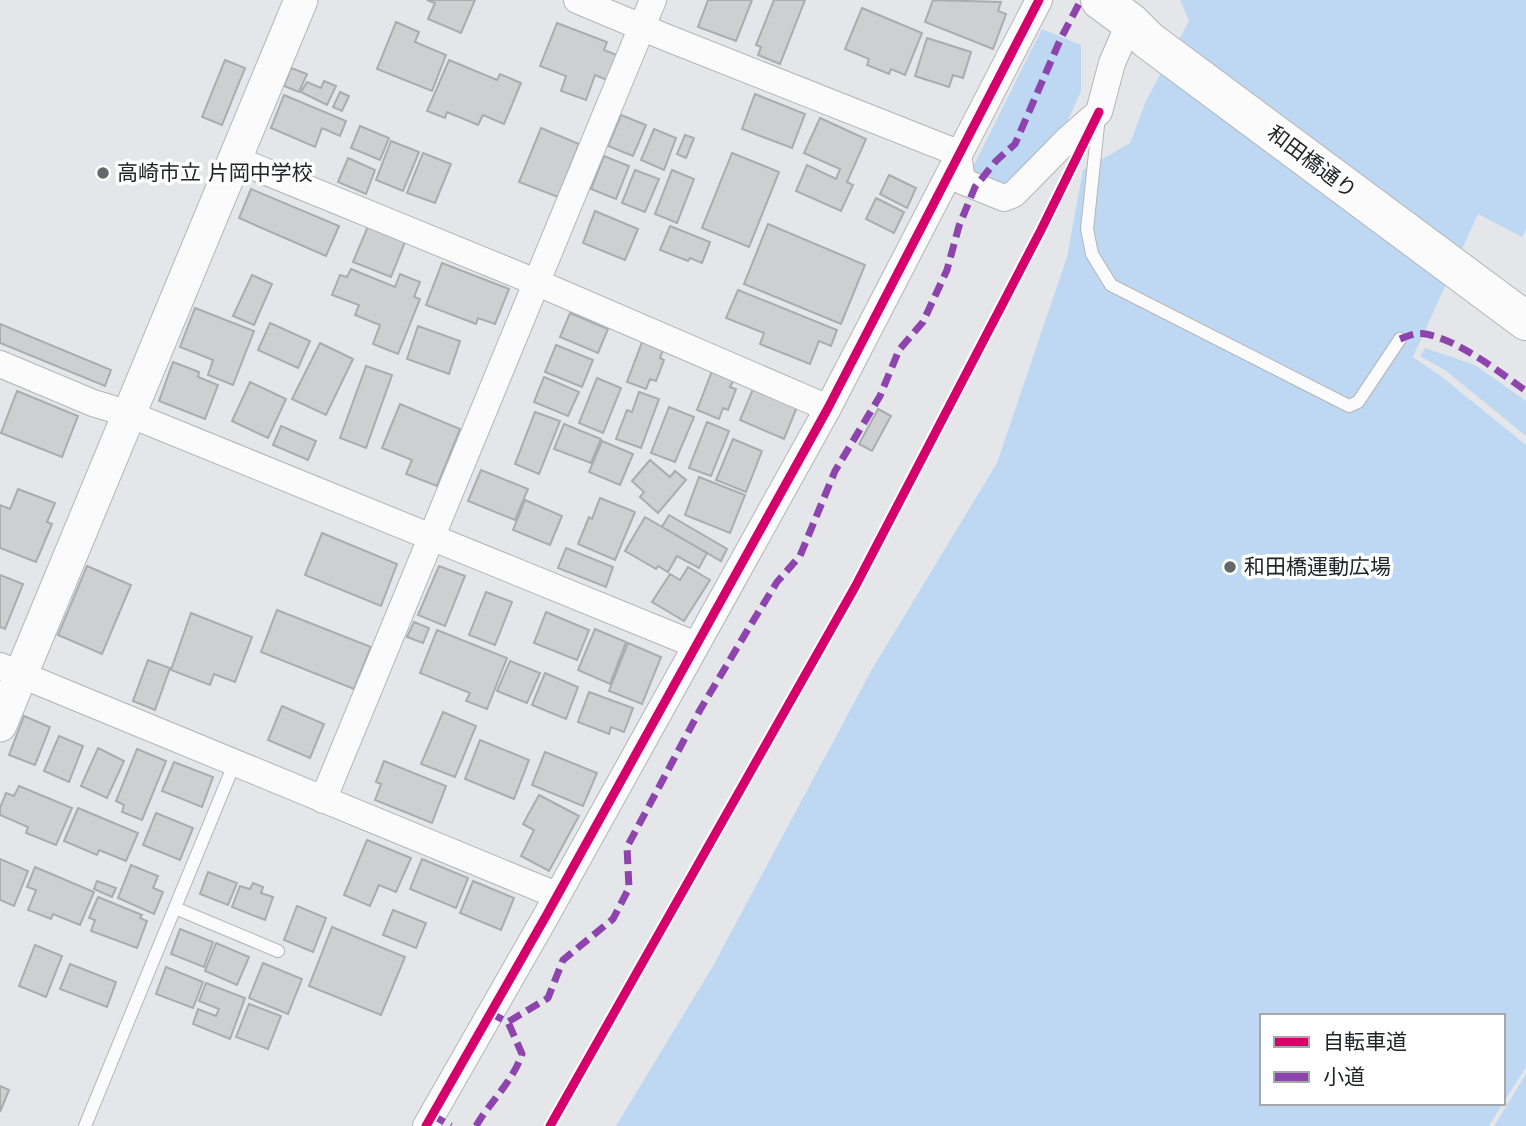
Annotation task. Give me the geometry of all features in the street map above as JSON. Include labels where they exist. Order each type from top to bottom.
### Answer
[{"type":"main road","name":"和田橋通り","points":[[1100,0],[1526,321]]},
{"type":"street","points":[[0,725],[11,670],[129,414],[301,0]]},
{"type":"street","points":[[577,0],[958,153]]},
{"type":"street","points":[[323,800],[653,0]]},
{"type":"street","points":[[426,1126],[828,408],[1039,0]]},
{"type":"street","points":[[958,153],[962,181],[1004,198],[1014,194],[1099,113],[1112,63],[1139,31]]},
{"type":"street","points":[[234,159],[538,283],[828,408]]},
{"type":"street","points":[[0,364],[696,645]]},
{"type":"street","points":[[11,670],[556,895]]},
{"type":"lane","points":[[1099,113],[1087,229],[1092,254],[1111,285],[1349,406],[1358,402],[1400,339]]},
{"type":"lane","points":[[85,1126],[235,762]]},
{"type":"lane","points":[[176,908],[278,951]]},
{"type":"shaded area","name":"和田橋運動広場","points":[[1180,0],[1526,0],[1526,229],[1522,237],[1478,214],[1413,357],[1526,445],[1526,1067],[1505,1100],[1505,1014],[1260,1014],[1260,1105],[1502,1105],[1489,1126],[616,1126],[713,966],[871,671],[997,463],[1067,257],[1083,170],[1130,143],[1146,101],[1189,21]]},
{"type":"shaded area","points":[[1042,29],[1081,45],[1081,91],[1063,131],[1008,193],[969,175]]},
{"type":"shaded area","points":[[1425,348],[1475,365],[1526,401],[1526,436],[1445,370],[1420,356]]},
{"type":"shaded area","points":[[1526,1074],[1526,1126],[1494,1126]]},
{"type":"building","points":[[427,0],[475,0],[461,33],[428,19],[435,3]]},
{"type":"building","points":[[708,0],[752,0],[736,41],[698,27]]},
{"type":"building","points":[[774,0],[805,0],[780,64],[758,55],[761,47],[756,45]]},
{"type":"building","points":[[933,0],[1001,2],[998,11],[1006,14],[993,49],[925,22]]},
{"type":"building","points":[[862,8],[922,33],[905,75],[891,69],[889,74],[867,65],[869,59],[845,49]]},
{"type":"building","points":[[396,22],[419,32],[415,42],[446,55],[432,91],[377,69]]},
{"type":"building","points":[[557,23],[607,42],[604,50],[617,55],[607,80],[595,75],[586,100],[561,91],[566,76],[540,66]]},
{"type":"building","points":[[927,38],[971,52],[963,78],[953,75],[949,87],[915,76]]},
{"type":"building","points":[[225,60],[245,68],[222,125],[202,117]]},
{"type":"building","points":[[449,60],[497,80],[500,74],[521,83],[504,124],[483,115],[478,125],[447,112],[445,118],[427,111]]},
{"type":"building","points":[[291,68],[307,74],[299,92],[284,86]]},
{"type":"building","points":[[324,81],[336,86],[327,105],[301,92],[307,82],[321,88]]},
{"type":"building","points":[[340,92],[349,96],[342,111],[333,107]]},
{"type":"building","points":[[755,94],[805,114],[792,148],[742,129]]},
{"type":"building","points":[[284,95],[346,121],[340,136],[322,128],[315,147],[271,128]]},
{"type":"building","points":[[621,115],[646,125],[633,156],[608,146]]},
{"type":"building","points":[[820,118],[866,139],[847,182],[853,185],[841,211],[796,191],[807,165],[836,179],[840,169],[804,153]]},
{"type":"building","points":[[360,126],[389,138],[380,160],[351,148]]},
{"type":"building","points":[[541,128],[579,144],[558,197],[519,182]]},
{"type":"building","points":[[654,129],[676,138],[664,170],[641,160]]},
{"type":"building","points":[[685,135],[694,138],[686,158],[677,154]]},
{"type":"building","points":[[391,141],[419,152],[403,191],[376,180]]},
{"type":"building","points":[[423,153],[451,164],[435,203],[407,193]]},
{"type":"building","points":[[732,153],[779,172],[749,247],[702,228]]},
{"type":"building","points":[[604,156],[629,166],[616,199],[591,189]]},
{"type":"building","points":[[348,158],[375,170],[366,194],[338,182]]},
{"type":"building","points":[[635,170],[659,179],[645,212],[622,203]]},
{"type":"building","points":[[672,170],[694,179],[677,223],[655,214]]},
{"type":"building","points":[[889,175],[916,188],[907,208],[880,194]]},
{"type":"building","points":[[251,189],[339,226],[326,256],[239,218]]},
{"type":"building","points":[[876,198],[904,212],[894,233],[866,219]]},
{"type":"building","points":[[595,211],[638,229],[625,260],[583,243]]},
{"type":"building","points":[[768,224],[865,265],[841,324],[744,284]]},
{"type":"building","points":[[368,226],[405,242],[391,277],[353,262]]},
{"type":"building","points":[[670,226],[710,242],[702,263],[690,258],[688,261],[660,250]]},
{"type":"building","points":[[442,263],[509,289],[495,324],[478,318],[476,324],[426,305]]},
{"type":"building","points":[[351,269],[395,287],[400,274],[420,282],[414,297],[420,299],[398,354],[373,344],[380,325],[355,315],[359,305],[332,295],[340,275],[347,277]]},
{"type":"building","points":[[252,275],[272,284],[254,325],[233,316]]},
{"type":"building","points":[[738,290],[837,330],[831,346],[819,341],[810,364],[760,344],[764,333],[726,318]]},
{"type":"building","points":[[195,308],[254,331],[233,385],[208,375],[213,360],[180,347]]},
{"type":"building","points":[[570,313],[608,329],[598,353],[560,337]]},
{"type":"building","points":[[270,323],[310,341],[298,368],[258,350]]},
{"type":"building","points":[[0,324],[111,370],[105,386],[0,343]]},
{"type":"building","points":[[418,326],[460,341],[449,374],[407,359]]},
{"type":"building","points":[[642,342],[663,350],[660,358],[664,360],[656,381],[650,379],[646,389],[627,382]]},
{"type":"building","points":[[320,343],[353,359],[326,415],[292,399]]},
{"type":"building","points":[[556,345],[593,360],[582,387],[545,372]]},
{"type":"building","points":[[173,362],[199,372],[198,377],[218,385],[205,419],[159,401]]},
{"type":"building","points":[[366,366],[392,375],[366,448],[340,438]]},
{"type":"building","points":[[712,371],[734,379],[730,387],[736,389],[728,410],[723,408],[719,419],[697,410]]},
{"type":"building","points":[[544,377],[579,392],[568,416],[534,402]]},
{"type":"building","points":[[597,378],[621,388],[603,433],[579,423]]},
{"type":"building","points":[[250,382],[286,399],[268,438],[232,421]]},
{"type":"building","points":[[753,389],[797,407],[784,439],[740,420]]},
{"type":"building","points":[[17,391],[78,416],[62,457],[1,433]]},
{"type":"building","points":[[639,392],[659,399],[641,448],[616,439],[627,410],[632,412]]},
{"type":"building","points":[[400,404],[460,429],[437,486],[406,474],[412,460],[382,448]]},
{"type":"building","points":[[669,407],[694,417],[675,462],[651,453]]},
{"type":"building","points":[[878,409],[891,416],[872,451],[859,444]]},
{"type":"building","points":[[535,412],[560,421],[539,474],[515,464]]},
{"type":"building","points":[[707,422],[729,431],[711,476],[689,468]]},
{"type":"building","points":[[564,424],[601,439],[591,463],[554,449]]},
{"type":"building","points":[[281,426],[316,441],[308,460],[273,445]]},
{"type":"building","points":[[733,439],[762,451],[746,492],[716,480]]},
{"type":"building","points":[[602,441],[633,454],[620,485],[589,472]]},
{"type":"building","points":[[650,460],[670,477],[675,471],[686,480],[658,513],[640,497],[644,492],[632,481]]},
{"type":"building","points":[[481,470],[528,489],[515,520],[468,501]]},
{"type":"building","points":[[699,477],[745,495],[730,533],[685,515]]},
{"type":"building","points":[[18,489],[55,503],[47,522],[52,524],[36,562],[0,548],[0,505],[10,509]]},
{"type":"building","points":[[600,498],[635,512],[615,560],[578,544]]},
{"type":"building","points":[[525,500],[562,516],[550,545],[513,530]]},
{"type":"building","points":[[669,515],[727,549],[721,561],[662,527]]},
{"type":"building","points":[[645,517],[707,553],[699,568],[677,556],[668,572],[658,566],[656,569],[625,551]]},
{"type":"building","points":[[322,533],[397,564],[381,606],[305,575]]},
{"type":"building","points":[[566,548],[613,567],[606,587],[558,568]]},
{"type":"building","points":[[87,566],[131,585],[102,654],[58,635]]},
{"type":"building","points":[[439,566],[465,576],[445,626],[418,615]]},
{"type":"building","points":[[688,567],[710,580],[684,621],[652,602],[670,574],[680,580]]},
{"type":"building","points":[[0,575],[23,584],[5,629],[0,627]]},
{"type":"building","points":[[486,592],[512,602],[495,645],[469,635]]},
{"type":"building","points":[[277,610],[371,647],[354,689],[261,652]]},
{"type":"building","points":[[546,612],[589,630],[577,660],[534,643]]},
{"type":"building","points":[[191,613],[252,637],[235,682],[214,674],[210,685],[171,670]]},
{"type":"building","points":[[414,622],[429,628],[423,643],[407,637]]},
{"type":"building","points":[[595,629],[626,642],[610,684],[578,670]]},
{"type":"building","points":[[437,630],[507,658],[487,709],[466,701],[470,693],[420,673]]},
{"type":"building","points":[[628,643],[661,657],[642,704],[609,691]]},
{"type":"building","points":[[148,660],[170,668],[155,710],[133,701]]},
{"type":"building","points":[[510,661],[540,673],[527,703],[497,691]]},
{"type":"building","points":[[545,673],[578,687],[566,719],[532,705]]},
{"type":"building","points":[[589,692],[633,708],[624,732],[611,727],[609,734],[578,722]]},
{"type":"building","points":[[282,706],[324,724],[310,758],[268,740]]},
{"type":"building","points":[[443,712],[476,726],[455,777],[421,764]]},
{"type":"building","points":[[24,716],[50,727],[35,765],[9,755]]},
{"type":"building","points":[[59,736],[83,746],[69,782],[44,771]]},
{"type":"building","points":[[480,740],[529,760],[514,799],[465,779]]},
{"type":"building","points":[[98,748],[124,761],[107,798],[81,786]]},
{"type":"building","points":[[137,749],[166,761],[142,820],[122,812],[124,805],[116,801]]},
{"type":"building","points":[[545,752],[597,773],[583,806],[532,785]]},
{"type":"building","points":[[384,761],[446,786],[432,823],[375,800],[381,784],[376,782]]},
{"type":"building","points":[[174,762],[213,777],[202,807],[162,791]]},
{"type":"building","points":[[19,786],[72,808],[56,845],[26,833],[28,827],[0,815],[6,793],[14,796]]},
{"type":"building","points":[[539,795],[579,816],[549,871],[521,856],[534,830],[523,824]]},
{"type":"building","points":[[78,808],[138,833],[126,861],[99,850],[97,855],[64,841]]},
{"type":"building","points":[[156,813],[193,828],[180,860],[143,845]]},
{"type":"building","points":[[367,840],[411,858],[396,892],[379,885],[370,906],[344,895]]},
{"type":"building","points":[[0,859],[28,871],[14,906],[0,900]]},
{"type":"building","points":[[422,859],[468,878],[456,908],[410,889]]},
{"type":"building","points":[[131,865],[158,876],[153,888],[163,892],[154,914],[118,898]]},
{"type":"building","points":[[35,867],[94,892],[80,925],[53,914],[51,919],[28,910],[36,890],[27,887]]},
{"type":"building","points":[[208,872],[237,883],[228,905],[200,894]]},
{"type":"building","points":[[97,881],[116,888],[112,897],[94,889]]},
{"type":"building","points":[[473,881],[514,898],[501,930],[460,913]]},
{"type":"building","points":[[253,883],[263,887],[261,893],[273,897],[265,920],[232,907],[240,886],[250,889]]},
{"type":"building","points":[[98,897],[142,915],[140,918],[147,921],[137,948],[91,931],[95,920],[89,918]]},
{"type":"building","points":[[297,906],[326,918],[313,952],[284,940]]},
{"type":"building","points":[[393,910],[426,923],[416,948],[383,935]]},
{"type":"building","points":[[332,927],[405,957],[381,1015],[309,986]]},
{"type":"building","points":[[180,929],[213,942],[204,967],[171,954]]},
{"type":"building","points":[[216,943],[249,957],[237,985],[205,971]]},
{"type":"building","points":[[35,945],[62,956],[46,997],[19,986]]},
{"type":"building","points":[[263,963],[302,979],[288,1014],[249,998]]},
{"type":"building","points":[[70,964],[116,982],[107,1007],[60,989]]},
{"type":"building","points":[[166,967],[203,982],[193,1008],[156,994]]},
{"type":"building","points":[[206,983],[245,998],[230,1039],[193,1024],[198,1009],[216,1016],[219,1009],[199,1001]]},
{"type":"building","points":[[249,1004],[281,1016],[268,1049],[236,1037]]},
{"type":"building","points":[[0,1086],[9,1090],[0,1112]]},
{"type":"marked path","points":[[490,1013],[508,1022],[548,998],[563,960],[613,919],[629,888],[627,847],[700,710],[777,582],[800,556],[835,471],[880,396],[899,350],[923,322],[947,270],[959,226],[975,187],[996,161],[1015,144],[1061,38],[1081,0]]},
{"type":"marked path","points":[[1400,339],[1423,334],[1452,343],[1526,391]]},
{"type":"marked path","points":[[476,1126],[513,1073],[522,1054],[508,1022]]},
{"type":"marked path","points":[[432,1115],[451,1126]]},
{"type":"cycle path","points":[[426,1126],[546,916],[828,408],[1039,0]]},
{"type":"cycle path","points":[[550,1126],[855,587],[1041,230],[1099,112]]},
{"type":"place","name":"高崎市立 片岡中学校","points":[[103,173]]},
{"type":"place","name":"和田橋運動広場","points":[[1230,567]]}]
